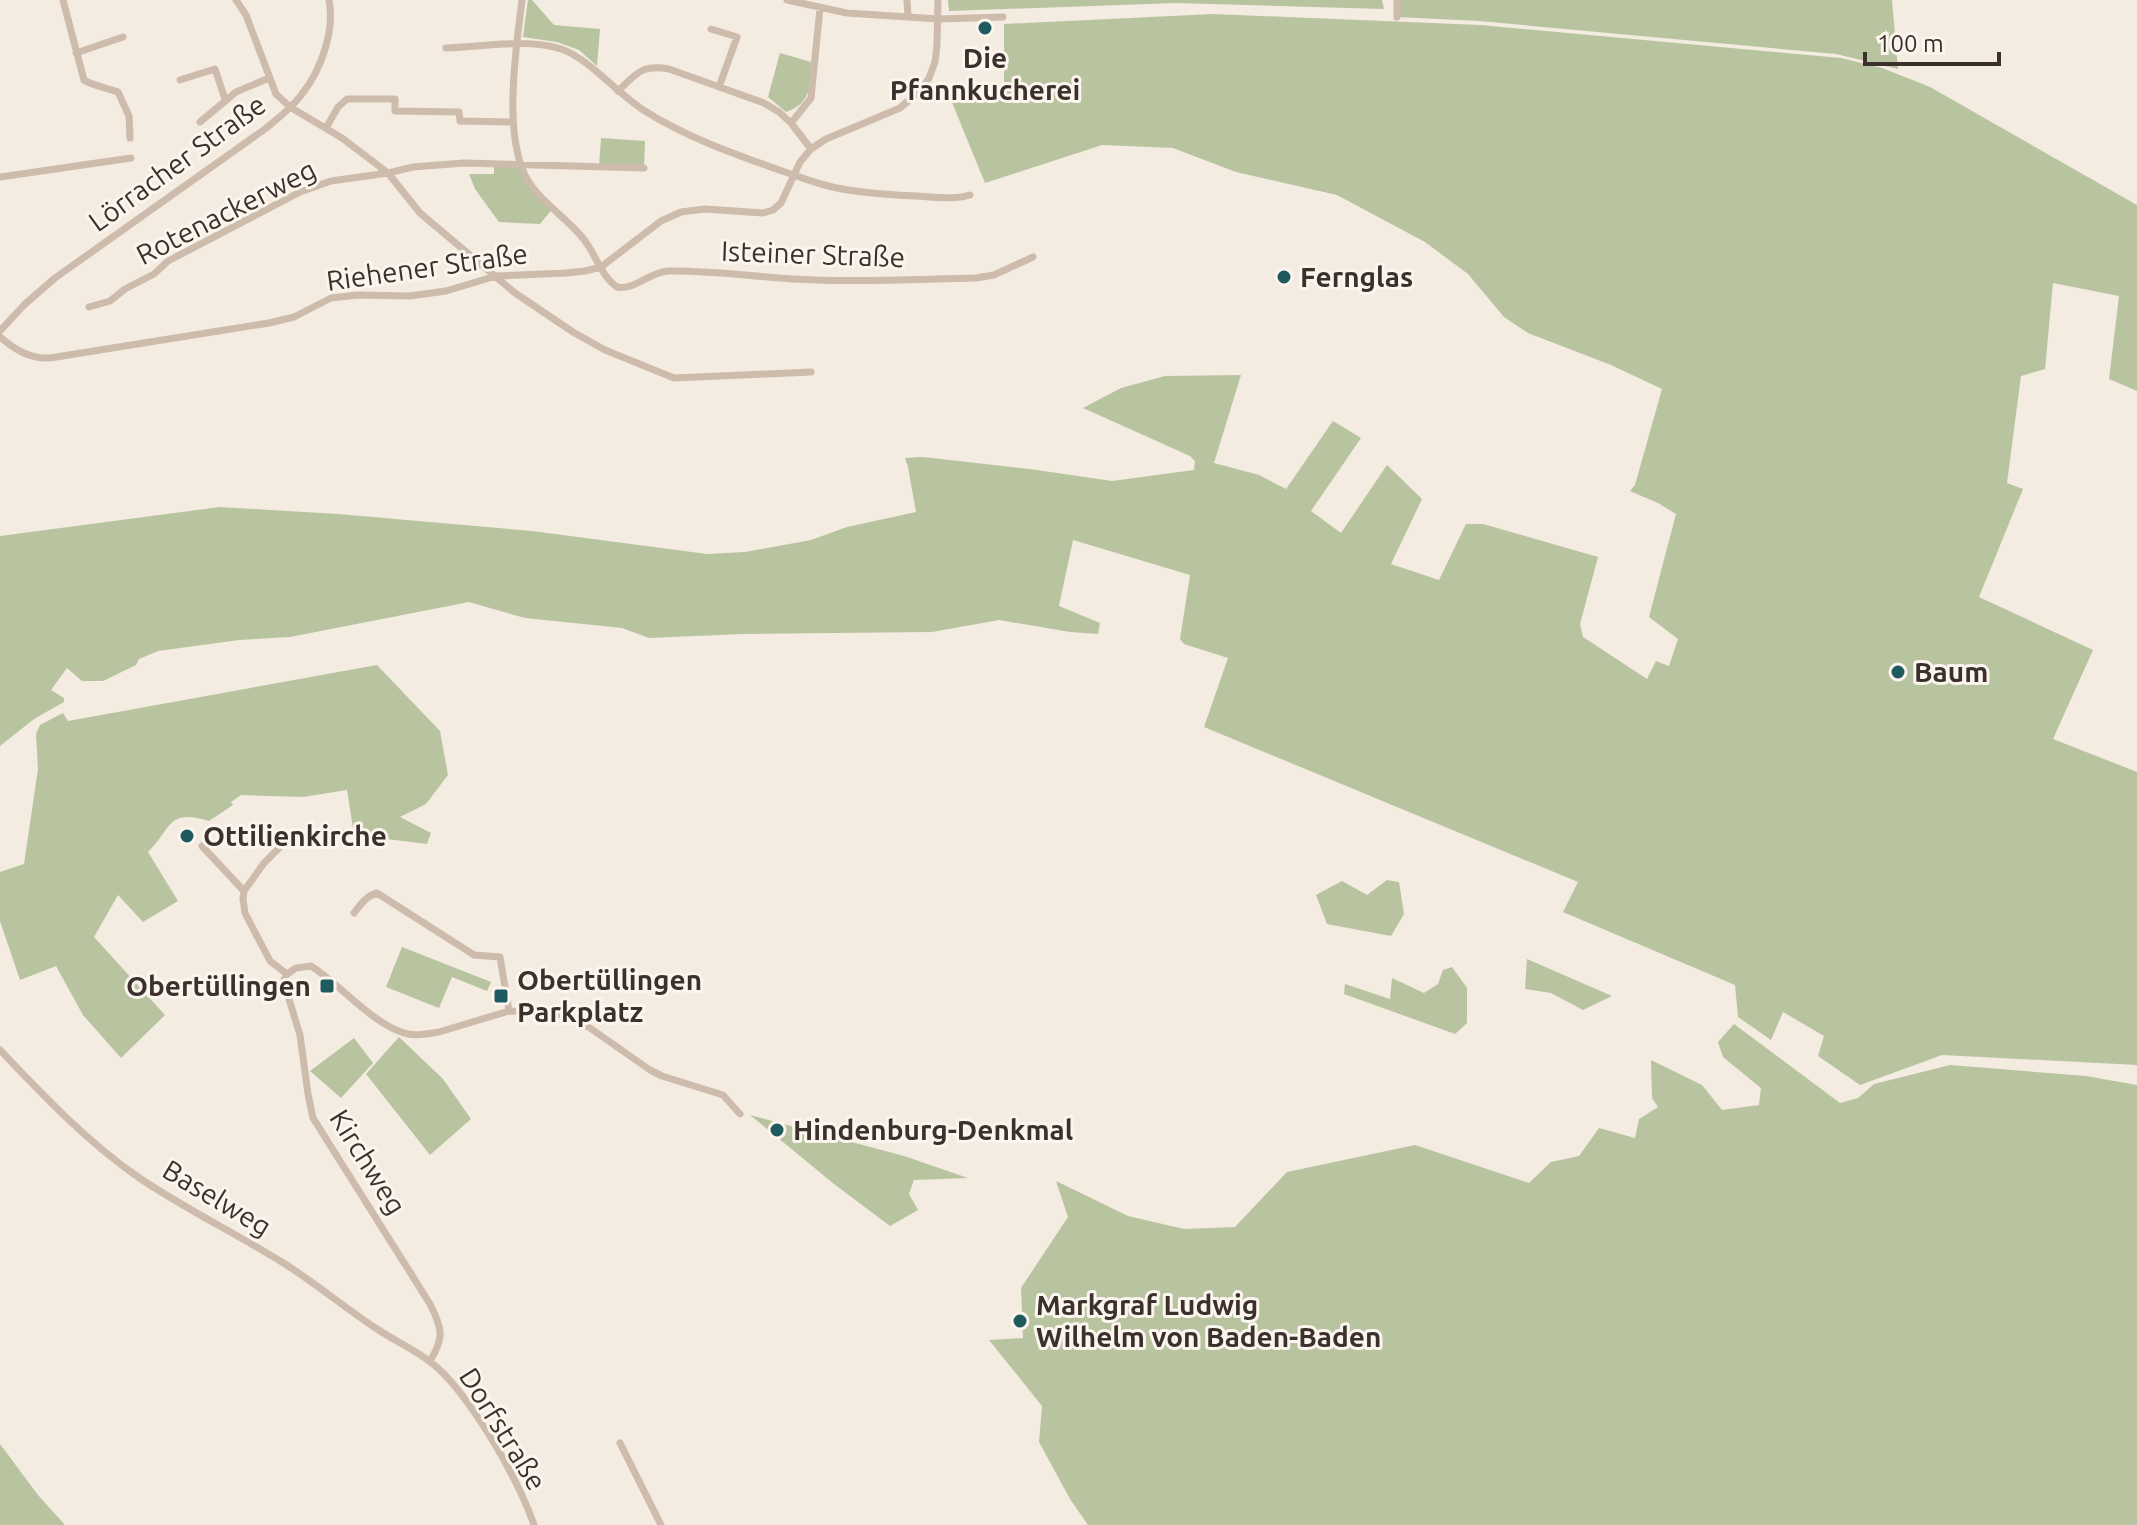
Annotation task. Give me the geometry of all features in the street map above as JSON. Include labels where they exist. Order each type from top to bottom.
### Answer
[{"type":"street","points":[[63,0],[84,80],[118,92],[129,116],[130,138]]},
{"type":"street","points":[[236,0],[250,23],[276,94],[290,107],[326,128],[388,173],[420,213],[515,293],[573,332],[605,350],[674,378],[811,372]]},
{"type":"street","name":"Lörracher Straße","points":[[0,331],[55,278],[265,129],[290,107],[304,92],[321,60],[328,38],[329,0]]},
{"type":"street","points":[[522,0],[513,122],[520,164],[532,188],[585,241],[601,267]]},
{"type":"street","points":[[787,0],[847,13],[938,19],[1003,17]]},
{"type":"street","points":[[907,0],[908,16]]},
{"type":"street","name":"Riehener Straße","points":[[0,331],[13,348],[36,359],[50,358],[269,323],[294,317],[331,298],[428,294],[496,276],[566,273],[601,267],[661,221],[681,212],[705,209],[763,213],[773,210],[781,203],[800,162],[811,149],[826,139],[894,111],[921,90],[935,62],[938,0]]},
{"type":"street","points":[[1397,0],[1397,17]]},
{"type":"street","points":[[791,123],[811,98],[820,8]]},
{"type":"street","points":[[711,29],[737,37],[719,87]]},
{"type":"street","points":[[76,53],[123,37]]},
{"type":"street","points":[[446,48],[546,45],[571,53],[646,112],[689,136],[725,151],[838,188],[960,198],[970,195]]},
{"type":"street","points":[[618,91],[637,72],[654,67],[669,69],[764,103],[791,123],[811,149]]},
{"type":"street","points":[[180,80],[215,69],[225,99]]},
{"type":"street","points":[[200,122],[225,99],[269,78]]},
{"type":"street","points":[[326,128],[342,102],[353,98],[395,99],[395,111],[459,112],[460,121],[513,122]]},
{"type":"street","points":[[0,177],[131,158]]},
{"type":"street","name":"Rotenackerweg","points":[[89,307],[110,301],[154,274],[168,261],[300,192],[331,181],[413,167],[464,163],[644,168]]},
{"type":"street","name":"Isteiner Straße","points":[[601,267],[611,283],[622,289],[652,274],[670,271],[815,280],[976,278],[994,275],[1033,257]]},
{"type":"street","points":[[360,832],[293,837],[264,863],[244,891],[245,913],[270,961],[287,974],[296,968],[311,966],[384,1024],[408,1034],[439,1032],[509,1011],[552,1012],[572,1018],[650,1070],[723,1095],[740,1114]]},
{"type":"street","points":[[202,846],[244,891]]},
{"type":"street","points":[[354,913],[370,895],[377,893],[474,955],[500,957],[509,1011]]},
{"type":"street","name":"Kirchweg","points":[[287,974],[285,986],[300,1035],[313,1118],[430,1304],[441,1341],[430,1361]]},
{"type":"street","name":"Baselweg","points":[[0,1050],[73,1125],[137,1176],[287,1265],[377,1329],[430,1361]]},
{"type":"street","name":"Dorfstraße","points":[[430,1361],[452,1384],[483,1428],[518,1486],[534,1525]]},
{"type":"street","points":[[620,1443],[661,1525]]},
{"type":"green space","points":[[528,0],[532,0],[554,25],[600,29],[597,66],[579,50],[557,42],[523,37]]},
{"type":"green space","points":[[948,0],[1382,0],[1384,9],[1175,3],[949,11]]},
{"type":"green space","points":[[1397,0],[1892,0],[1898,69],[1836,54],[1479,21],[1397,17]]},
{"type":"green space","points":[[1213,14],[1480,25],[1841,58],[1882,68],[1930,87],[2137,205],[2137,391],[2109,379],[2119,296],[2053,283],[2045,369],[2021,376],[2007,483],[2023,489],[1979,597],[2093,650],[2053,739],[2137,772],[2137,1065],[1942,1055],[1860,1085],[1818,1056],[1824,1036],[1783,1012],[1771,1040],[1738,1017],[1735,985],[1563,912],[1578,882],[1204,727],[1228,658],[1184,644],[1180,639],[1190,575],[1073,540],[1059,606],[1100,623],[1098,634],[999,620],[932,632],[649,638],[622,628],[525,618],[469,602],[290,637],[158,651],[103,681],[82,681],[67,668],[51,690],[64,698],[64,702],[34,719],[0,746],[0,536],[220,507],[532,531],[707,554],[745,552],[811,540],[847,527],[916,512],[905,458],[923,457],[1112,481],[1194,470],[1195,461],[1190,456],[1083,408],[1121,388],[1165,376],[1241,375],[1214,463],[1259,475],[1286,489],[1333,421],[1361,438],[1311,511],[1341,533],[1387,465],[1422,499],[1391,564],[1439,580],[1466,524],[1483,524],[1598,557],[1580,624],[1583,637],[1647,679],[1656,661],[1669,666],[1678,639],[1649,617],[1676,514],[1630,491],[1635,485],[1662,389],[1611,365],[1528,333],[1504,317],[1468,274],[1425,242],[1337,195],[1236,172],[1173,148],[1102,145],[985,183],[951,100],[1004,89],[1004,24]]},
{"type":"green space","points":[[780,53],[811,62],[810,86],[805,98],[801,104],[786,112],[768,97]]},
{"type":"green space","points":[[601,138],[645,141],[644,168],[599,167]]},
{"type":"green space","points":[[494,163],[520,164],[524,174],[553,208],[540,224],[499,222],[475,189],[469,174],[494,174]]},
{"type":"green space","points":[[377,665],[440,731],[448,775],[426,804],[400,817],[431,833],[427,844],[354,835],[347,790],[303,797],[241,795],[231,802],[233,805],[209,821],[185,817],[172,823],[148,852],[178,901],[143,922],[118,895],[94,937],[165,1015],[121,1058],[83,1015],[56,966],[20,980],[0,921],[0,872],[24,864],[38,769],[36,734],[40,725],[63,713],[68,721]]},
{"type":"green space","points":[[1387,880],[1399,882],[1404,914],[1391,936],[1327,924],[1316,895],[1342,881],[1367,895]]},
{"type":"green space","points":[[402,947],[491,982],[487,991],[452,977],[439,1008],[386,987]]},
{"type":"green space","points":[[1527,959],[1612,996],[1583,1010],[1551,993],[1525,989]]},
{"type":"green space","points":[[1452,967],[1467,988],[1467,1023],[1455,1034],[1344,994],[1345,984],[1390,999],[1392,978],[1424,993],[1438,984],[1443,970]]},
{"type":"green space","points":[[1734,1024],[1840,1103],[1858,1098],[1874,1084],[1950,1065],[2086,1076],[2137,1085],[2137,1525],[1088,1525],[1039,1442],[1042,1406],[989,1340],[1023,1338],[1021,1288],[1068,1217],[1056,1181],[1128,1216],[1184,1229],[1235,1227],[1287,1172],[1415,1145],[1529,1183],[1551,1162],[1579,1156],[1599,1128],[1635,1138],[1639,1119],[1658,1107],[1652,1098],[1651,1060],[1702,1085],[1722,1110],[1759,1105],[1761,1088],[1723,1057],[1718,1042]]},
{"type":"green space","points":[[399,1037],[443,1079],[471,1119],[430,1155],[366,1074]]},
{"type":"green space","points":[[354,1038],[373,1063],[341,1098],[310,1071]]},
{"type":"green space","points":[[750,1115],[904,1156],[968,1178],[914,1180],[909,1194],[918,1210],[890,1226]]},
{"type":"green space","points":[[0,1444],[38,1495],[65,1525],[0,1525]]},
{"type":"place","name":"Die Pfannkucherei","points":[[985,28]]},
{"type":"place","name":"Fernglas","points":[[1284,277]]},
{"type":"place","name":"Baum","points":[[1898,672]]},
{"type":"place","name":"Ottilienkirche","points":[[187,836]]},
{"type":"place","name":"Obertüllingen","points":[[327,986]]},
{"type":"place","name":"Obertüllingen Parkplatz","points":[[501,996]]},
{"type":"place","name":"Hindenburg-Denkmal","points":[[777,1130]]},
{"type":"place","name":"Markgraf Ludwig Wilhelm von Baden-Baden","points":[[1020,1321]]}]
